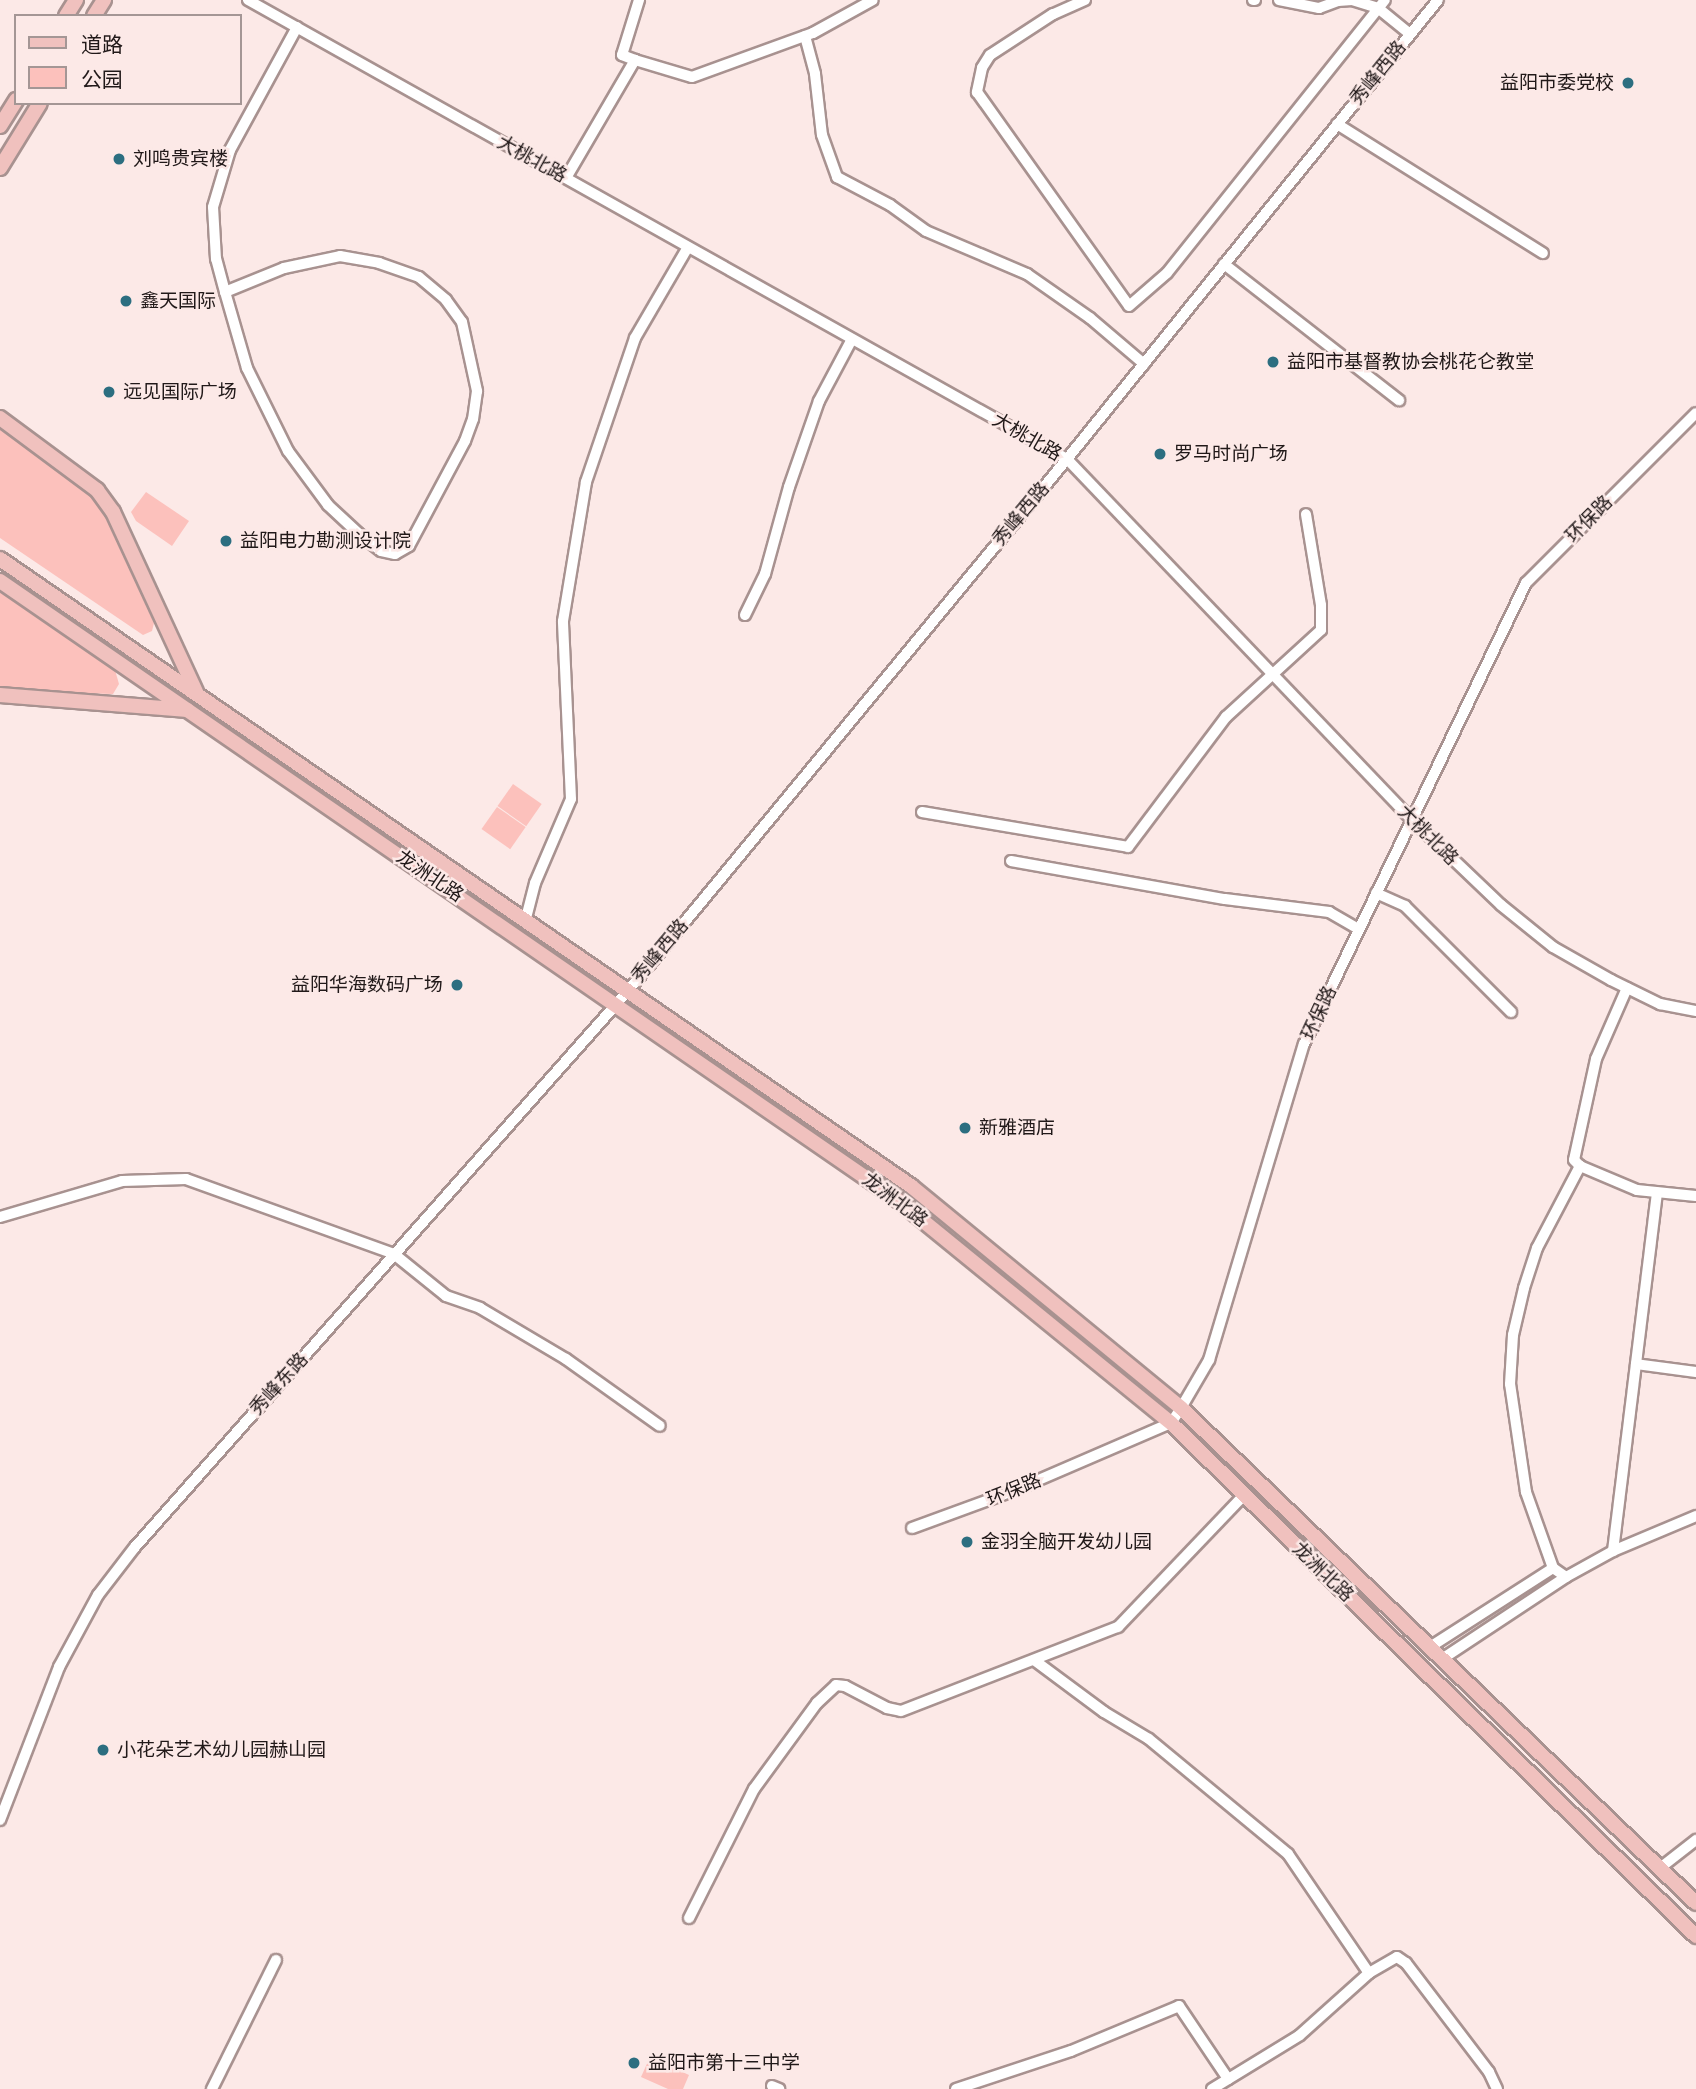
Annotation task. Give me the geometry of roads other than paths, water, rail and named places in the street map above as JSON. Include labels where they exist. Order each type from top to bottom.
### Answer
[{"type":"main road","points":[[0,126],[14,103]]},
{"type":"main road","points":[[0,168],[39,105]]},
{"type":"main road","points":[[0,418],[97,489],[113,512],[197,694]]},
{"type":"main road","name":"龙洲北路","points":[[0,559],[911,1186],[1181,1408],[1696,1903]]},
{"type":"main road","name":"龙洲北路","points":[[0,581],[895,1198],[1171,1423],[1696,1936]]},
{"type":"main road","points":[[0,695],[187,710]]},
{"type":"street","name":"大桃北路","points":[[248,0],[1067,459],[1411,819],[1511,914],[1553,947],[1627,988],[1660,1004],[1696,1011]]},
{"type":"street","points":[[639,0],[622,55],[692,77],[805,36],[873,0]]},
{"type":"street","points":[[1085,0],[1053,14],[990,55],[982,68],[977,92],[1129,306],[1167,273],[1381,4]]},
{"type":"street","points":[[1279,0],[1319,8],[1338,1],[1352,0],[1381,4],[1410,34]]},
{"type":"street","name":"秀峰西路","points":[[627,992],[1067,459],[1438,0]]},
{"type":"street","points":[[225,292],[284,268],[340,256],[379,263],[419,277],[446,300],[462,322],[477,391],[473,419],[409,546],[395,554],[381,551],[358,533],[328,505],[288,451],[247,368],[225,292],[216,258],[213,207],[230,150],[297,27]]},
{"type":"street","points":[[805,36],[815,74],[822,135],[837,177],[890,205],[926,231],[1027,274],[1090,318],[1144,364]]},
{"type":"street","points":[[566,178],[635,60]]},
{"type":"street","points":[[1337,124],[1543,253]]},
{"type":"street","points":[[526,922],[535,883],[571,799],[563,621],[586,482],[635,338],[688,247]]},
{"type":"street","points":[[1224,264],[1399,400]]},
{"type":"street","points":[[744,615],[765,575],[789,487],[819,401],[852,339]]},
{"type":"street","name":"环保路","points":[[912,1528],[1013,1491],[1171,1423],[1209,1360],[1304,1044],[1526,583],[1696,413]]},
{"type":"street","points":[[922,812],[1128,847],[1226,717],[1321,630],[1321,605],[1306,513]]},
{"type":"street","points":[[1011,861],[1225,899],[1329,912],[1359,929]]},
{"type":"street","points":[[1376,893],[1405,906],[1511,1012]]},
{"type":"street","points":[[1627,988],[1596,1059],[1574,1160],[1580,1166],[1637,1190],[1696,1196]]},
{"type":"street","name":"秀峰东路","points":[[0,1820],[59,1667],[98,1595],[135,1547],[627,992]]},
{"type":"street","points":[[1566,1577],[1553,1569],[1525,1492],[1510,1398],[1512,1347],[1524,1288],[1537,1248],[1580,1166]]},
{"type":"street","points":[[0,1217],[122,1181],[186,1179],[394,1254],[446,1296],[480,1308],[555,1353],[660,1426]]},
{"type":"street","points":[[1612,1551],[1657,1194]]},
{"type":"street","points":[[1636,1364],[1696,1371]]},
{"type":"street","points":[[689,1918],[754,1789],[817,1703],[836,1685],[845,1686],[887,1708],[901,1710],[1118,1627],[1244,1495]]},
{"type":"street","points":[[1442,1659],[1566,1577],[1612,1551],[1696,1516]]},
{"type":"street","points":[[1430,1647],[1553,1569]]},
{"type":"street","points":[[1034,1660],[1104,1712],[1149,1739],[1288,1854],[1369,1973]]},
{"type":"street","points":[[1660,1868],[1696,1840]]},
{"type":"street","points":[[1212,2089],[1300,2035],[1369,1973],[1397,1957],[1406,1962],[1489,2072],[1497,2089]]},
{"type":"street","points":[[212,2089],[276,1960]]},
{"type":"street","points":[[956,2089],[1071,2051],[1179,2006],[1228,2079]]},
{"type":"place","name":"益阳市委党校","points":[[1628,83]]},
{"type":"place","name":"刘鸣贵宾楼","points":[[119,159]]},
{"type":"place","name":"鑫天国际","points":[[126,301]]},
{"type":"place","name":"益阳市基督教协会桃花仑教堂","points":[[1273,362]]},
{"type":"place","name":"远见国际广场","points":[[109,392]]},
{"type":"place","name":"罗马时尚广场","points":[[1160,454]]},
{"type":"place","name":"益阳电力勘测设计院","points":[[226,541]]},
{"type":"place","name":"益阳华海数码广场","points":[[457,985]]},
{"type":"place","name":"新雅酒店","points":[[965,1128]]},
{"type":"place","name":"金羽全脑开发幼儿园","points":[[967,1542]]},
{"type":"place","name":"小花朵艺术幼儿园赫山园","points":[[103,1750]]},
{"type":"place","name":"益阳市第十三中学","points":[[634,2063]]}]
